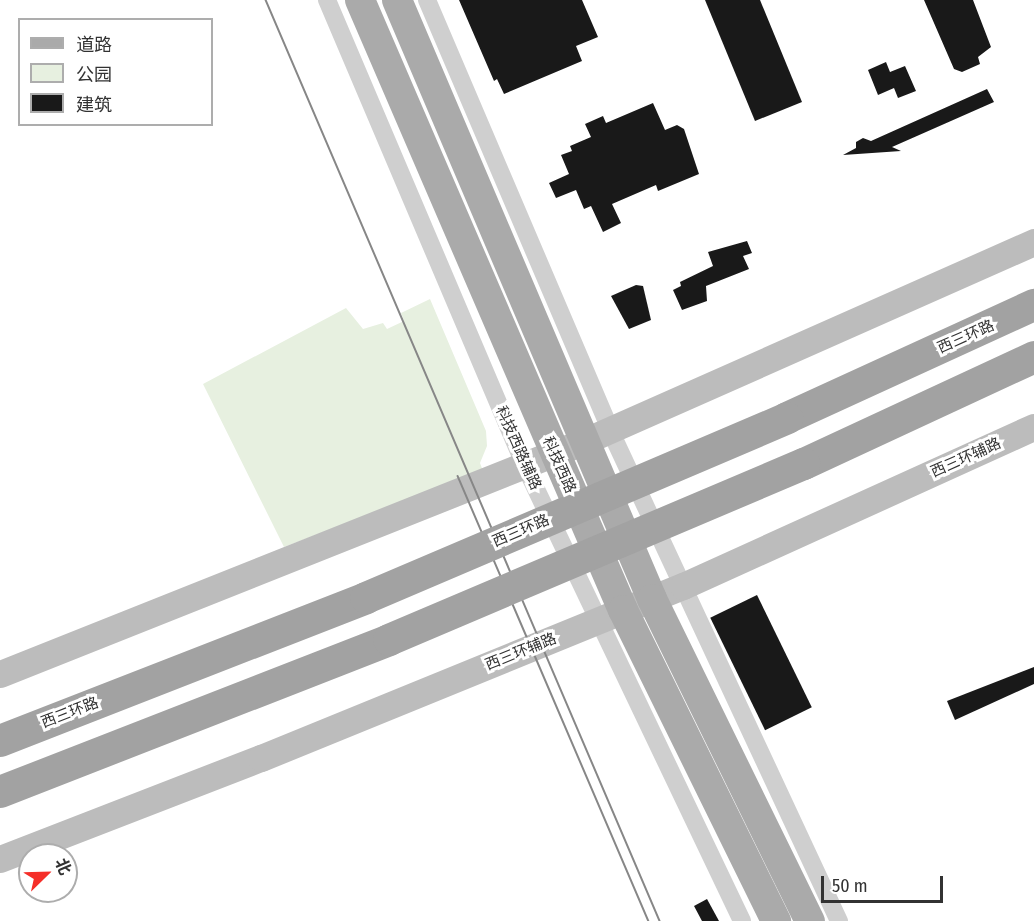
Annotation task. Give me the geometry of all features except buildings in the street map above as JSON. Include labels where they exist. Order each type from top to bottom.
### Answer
[{"type":"highway","name":"西三环路","points":[[0,741],[366,598],[787,418],[1034,305]]},
{"type":"highway","points":[[0,792],[388,640],[804,464],[1034,357]]},
{"type":"main road","name":"科技西路","points":[[360,0],[554,454],[611,616],[776,921]]},
{"type":"main road","points":[[398,0],[597,436],[652,599],[810,921]]},
{"type":"main road","points":[[0,674],[554,454],[1034,242]]},
{"type":"main road","name":"西三环辅路","points":[[0,859],[652,599],[1034,428]]},
{"type":"street","name":"科技西路辅路","points":[[327,0],[525,466],[611,616],[742,921]]},
{"type":"street","points":[[427,0],[597,436],[683,586],[839,921]]},
{"type":"green space","points":[[430,299],[486,431],[487,446],[480,463],[483,471],[284,547],[203,384],[346,308],[363,329],[383,323],[387,329],[404,321],[401,313]]},
{"type":"tram line","points":[[266,0],[660,921]]},
{"type":"tram line","points":[[458,476],[649,921]]}]
